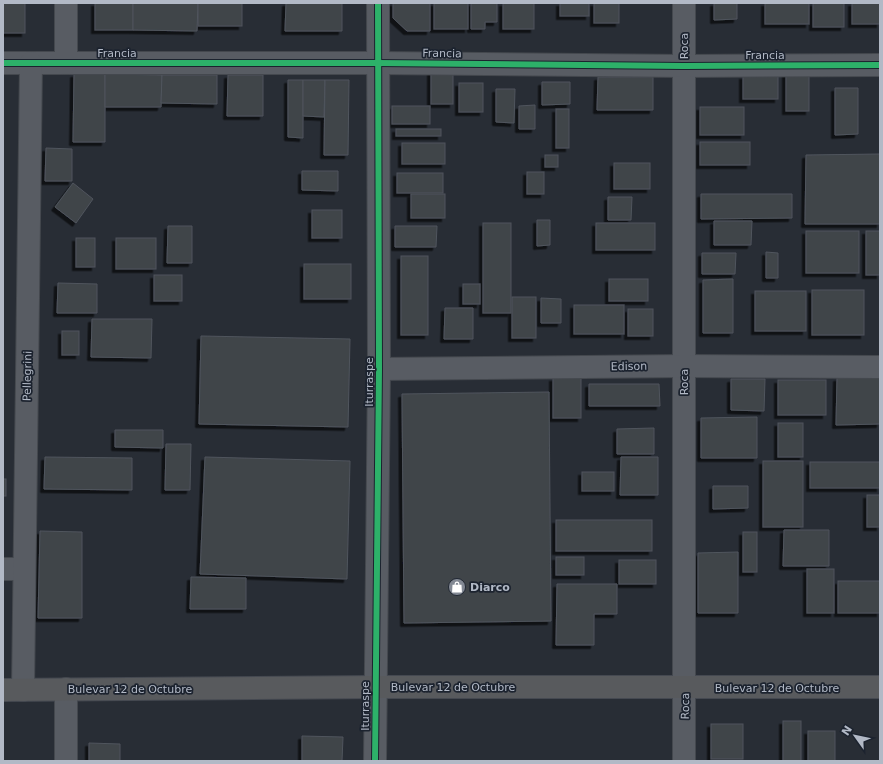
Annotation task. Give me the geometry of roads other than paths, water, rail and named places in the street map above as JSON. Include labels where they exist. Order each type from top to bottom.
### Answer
[{"type":"highway","name":"Bulevar 12 de Octubre","points":[[13,690],[375,687],[880,688]]},
{"type":"street","points":[[66,3],[66,63]]},
{"type":"street","name":"Iturraspe","points":[[375,761],[379,369],[378,3]]},
{"type":"street","name":"Roca","points":[[684,3],[684,761]]},
{"type":"street","name":"Francia","points":[[3,63],[378,62],[684,66],[880,65]]},
{"type":"street","name":"Pellegrini","points":[[13,690],[14,569],[31,63]]},
{"type":"street","name":"Edison","points":[[379,369],[880,366]]},
{"type":"street","points":[[66,689],[66,761]]},
{"type":"place","name":"Diarco","points":[[457,587]]}]
